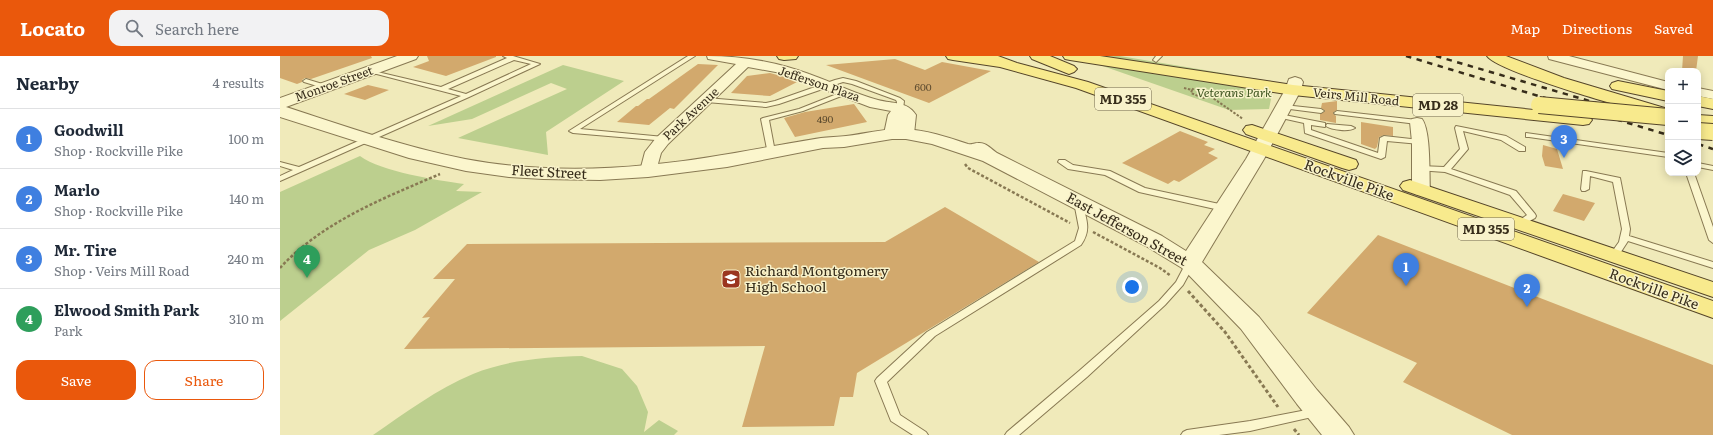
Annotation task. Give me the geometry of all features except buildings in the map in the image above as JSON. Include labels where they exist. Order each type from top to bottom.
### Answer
[{"type":"main road","points":[[784,56],[791,56]]},
{"type":"main road","points":[[953,56],[1011,61],[1080,73]]},
{"type":"main road","name":"Rockville Pike","points":[[984,56],[1011,61],[1082,85],[1264,142],[1357,158],[1421,190],[1713,290]]},
{"type":"main road","name":"Rockville Pike","points":[[1037,56],[1713,310]]},
{"type":"main road","name":"Veirs Mill Road","points":[[1070,56],[1294,86],[1583,120],[1665,128]]},
{"type":"main road","name":"Veirs Mill Road","points":[[1130,56],[1157,58],[1294,86],[1539,105],[1665,117]]},
{"type":"main road","points":[[1494,56],[1520,68],[1573,86],[1665,113]]},
{"type":"main road","points":[[1523,56],[1586,77],[1665,95]]},
{"type":"main road","points":[[1701,102],[1713,104]]},
{"type":"main road","points":[[1701,121],[1713,121]]},
{"type":"main road","points":[[1701,122],[1713,127]]},
{"type":"main road","points":[[1701,131],[1713,132]]},
{"type":"street","name":"Monroe Street","points":[[280,104],[411,56]]},
{"type":"street","name":"Jefferson Plaza","points":[[713,56],[784,70],[847,92],[875,104],[901,108]]},
{"type":"street","points":[[1554,56],[1665,85]]},
{"type":"street","name":"Park Avenue","points":[[648,171],[653,152],[664,139],[745,63]]},
{"type":"street","points":[[1179,268],[1224,208],[1255,159],[1294,86]]},
{"type":"street","points":[[1701,93],[1713,95]]},
{"type":"street","points":[[899,131],[895,115],[901,108]]},
{"type":"street","name":"Fleet Street","points":[[280,111],[409,152],[466,165],[509,171],[600,174],[648,171],[727,161],[823,143],[844,142],[899,131]]},
{"type":"street","points":[[1417,122],[1420,142],[1421,190]]},
{"type":"street","name":"East Jefferson Street","points":[[899,131],[935,139],[990,157],[1154,241],[1179,268],[1250,323],[1319,412],[1339,435]]},
{"type":"lane","points":[[280,179],[537,64],[506,56]]},
{"type":"lane","points":[[664,139],[573,131],[692,56]]},
{"type":"lane","points":[[442,89],[513,58]]},
{"type":"lane","points":[[371,71],[467,96]]},
{"type":"lane","points":[[306,81],[327,87]]},
{"type":"lane","points":[[706,100],[766,105],[777,103],[837,81],[854,82],[898,98],[901,100],[901,108]]},
{"type":"lane","points":[[771,152],[765,119],[802,110],[847,92]]},
{"type":"lane","points":[[1281,111],[1321,111]]},
{"type":"lane","points":[[1281,111],[1307,122],[1322,125]]},
{"type":"lane","points":[[1337,113],[1417,122]]},
{"type":"lane","points":[[1307,122],[1308,132],[1357,158],[1381,157],[1384,138],[1420,142]]},
{"type":"lane","points":[[1330,126],[1350,128]]},
{"type":"lane","points":[[1446,170],[1464,149],[1459,128],[1503,138],[1522,149]]},
{"type":"lane","points":[[1529,135],[1665,155]]},
{"type":"lane","points":[[1062,162],[1071,167],[1107,173],[1142,190],[1224,208]]},
{"type":"lane","points":[[280,164],[300,170]]},
{"type":"lane","points":[[1701,166],[1713,168]]},
{"type":"lane","points":[[1420,168],[1446,170],[1513,194],[1532,216],[1519,223]]},
{"type":"lane","points":[[1585,189],[1586,173],[1617,180],[1626,229],[1623,242],[1614,256]]},
{"type":"lane","points":[[1691,176],[1713,240]]},
{"type":"lane","points":[[922,435],[895,418],[881,381],[931,334],[1078,243],[1083,238],[1085,230],[1078,202]]},
{"type":"lane","points":[[1624,237],[1713,265]]},
{"type":"lane","points":[[1011,435],[1083,374],[1162,302],[1180,283],[1179,268]]},
{"type":"lane","points":[[1187,435],[1250,426],[1319,412]]},
{"type":"path","points":[[1192,90],[1191,93],[1203,98],[1210,96],[1243,119]]},
{"type":"path","points":[[966,165],[968,168],[1072,225]]},
{"type":"path","points":[[280,268],[302,248],[338,222],[365,208],[445,172]]},
{"type":"path","points":[[1091,232],[1179,268]]},
{"type":"path","points":[[1191,293],[1221,327],[1278,408]]},
{"type":"path","points":[[1293,428],[1299,435]]},
{"type":"green space","name":"Veterans Park","points":[[1074,56],[1120,56],[1258,79],[1275,89],[1273,89],[1269,109],[1229,110]]},
{"type":"green space","points":[[563,65],[624,81],[546,132],[548,155],[458,138],[567,89],[551,83],[472,119],[428,126]]},
{"type":"green space","points":[[360,156],[370,162],[395,171],[425,178],[464,184],[456,191],[482,192],[415,230],[369,250],[280,321],[280,192]]},
{"type":"green space","points":[[582,356],[622,369],[637,386],[648,412],[644,432],[659,420],[678,431],[674,435],[373,435],[434,394],[460,380],[486,369],[526,360]]},
{"type":"railway","points":[[1406,56],[1665,134]]},
{"type":"railway","points":[[1436,56],[1665,123]]},
{"type":"railway","points":[[1701,134],[1713,138]]},
{"type":"railway","points":[[1701,145],[1713,149]]},
{"type":"place","name":"Mr. Tire","points":[[1564,158]]},
{"type":"place","name":"Elwood Smith Park","points":[[307,278]]},
{"type":"place","name":"Richard Montgomery High School","points":[[731,279]]},
{"type":"place","name":"Goodwill","points":[[1406,286]]},
{"type":"place","name":"Marlo","points":[[1527,307]]}]
